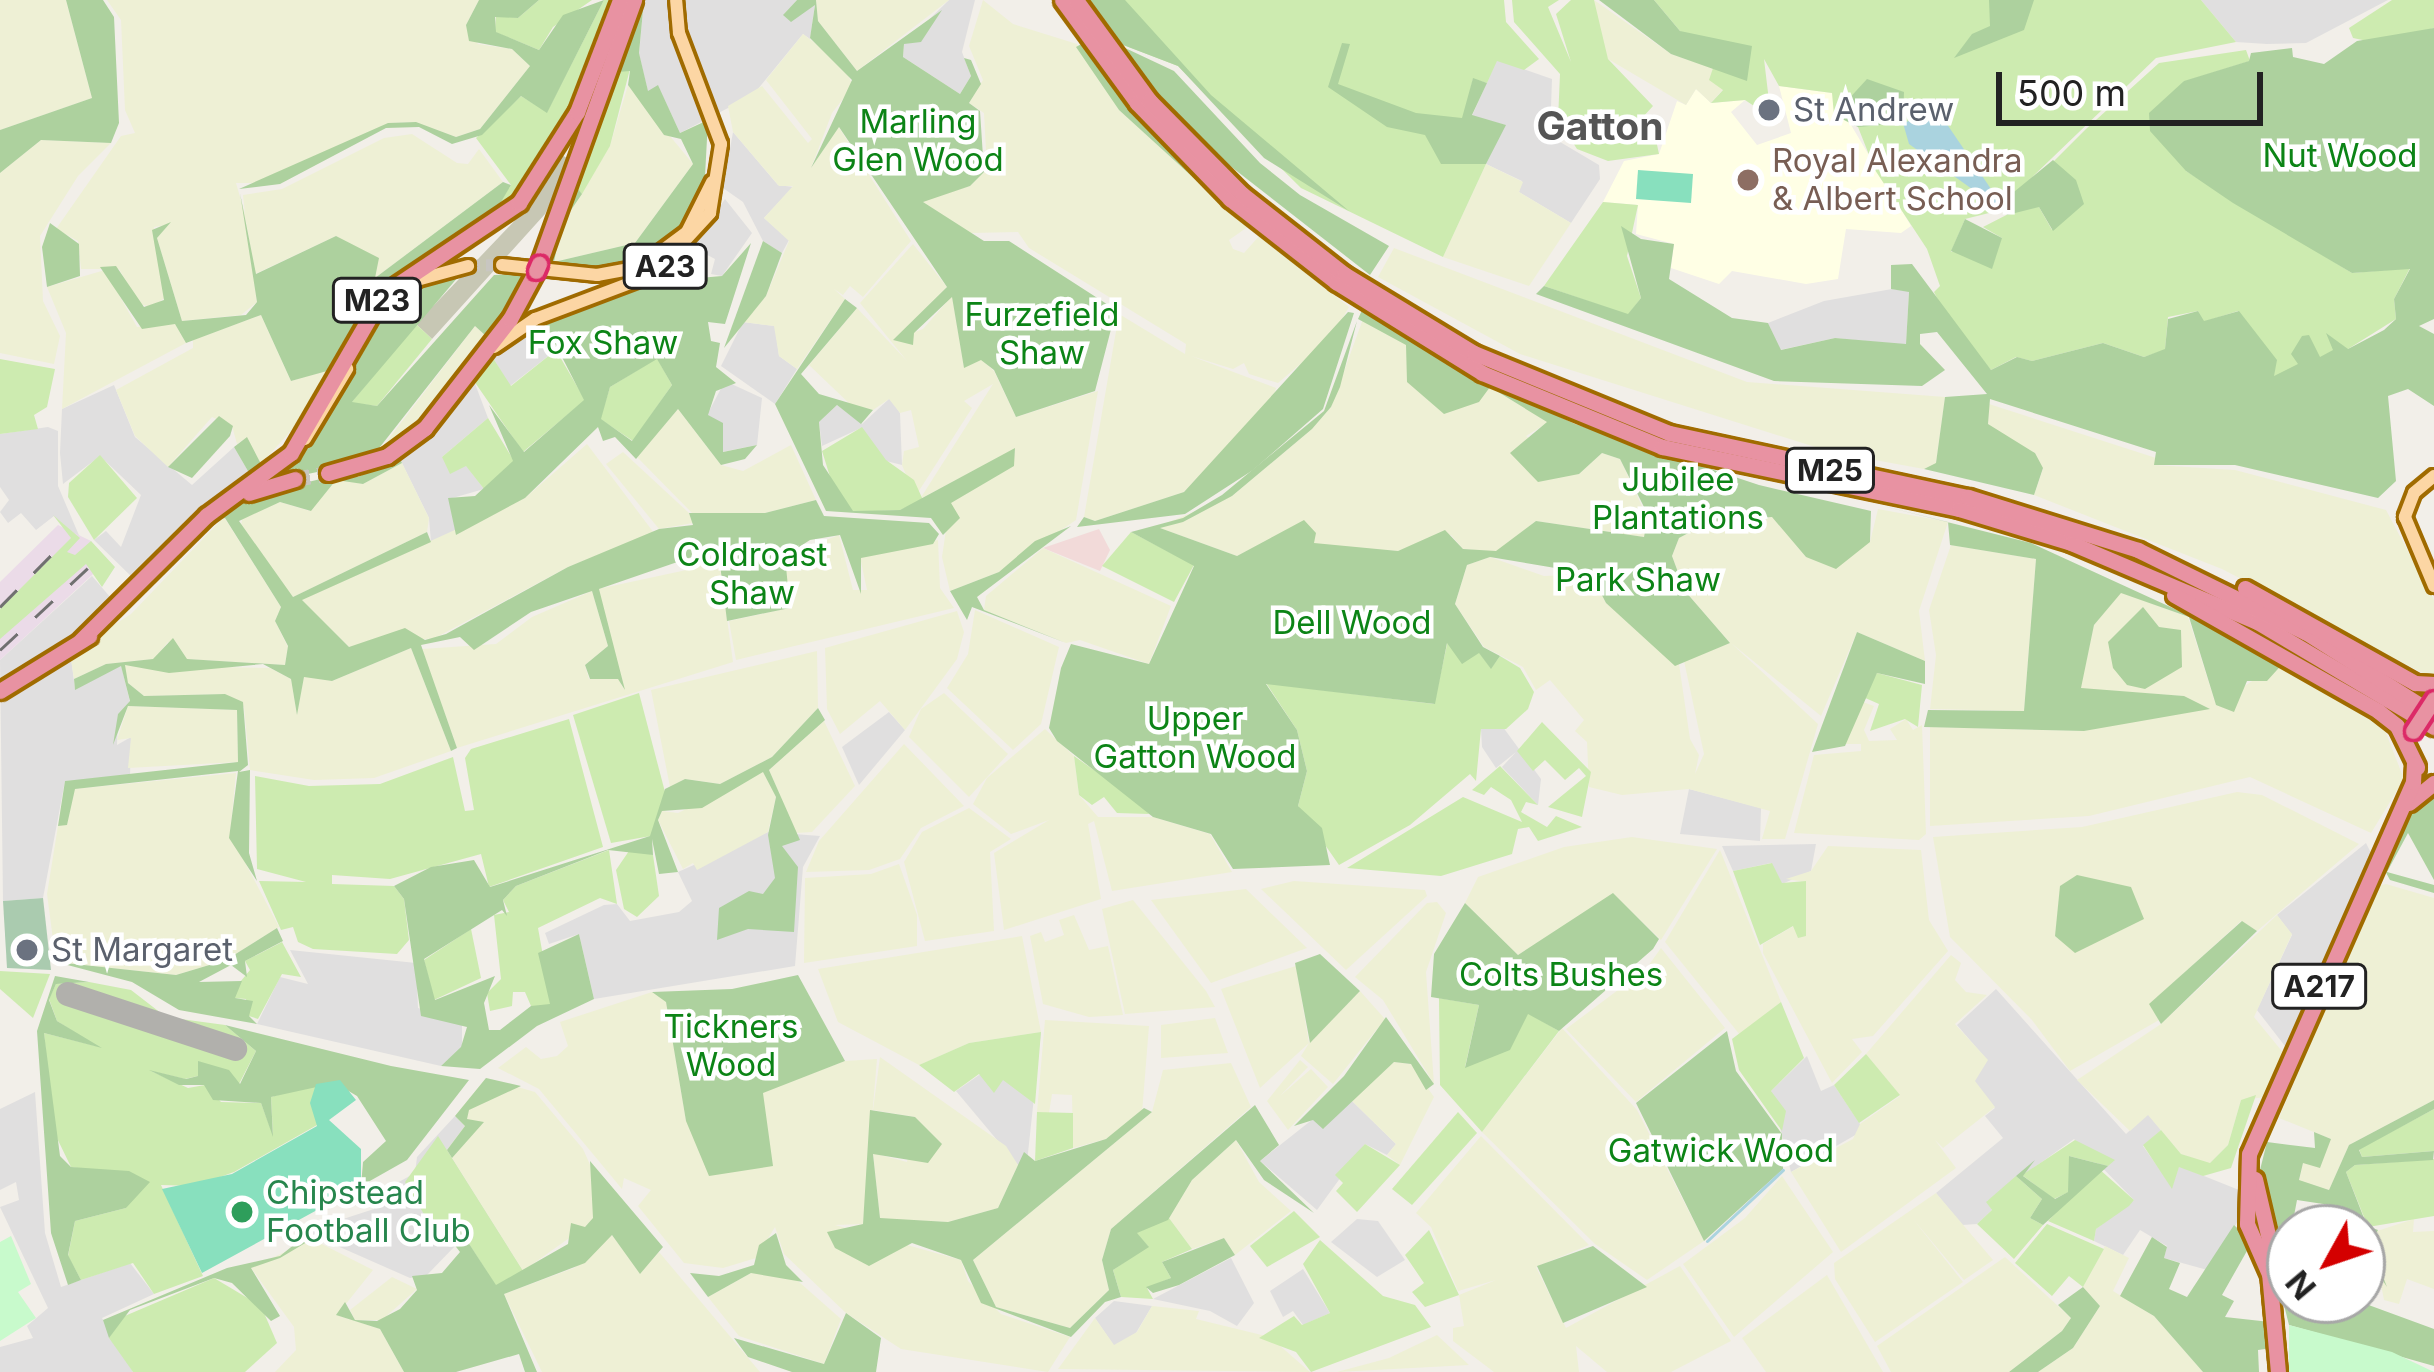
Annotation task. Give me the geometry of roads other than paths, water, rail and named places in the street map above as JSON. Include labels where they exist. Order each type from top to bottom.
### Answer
[{"type":"highway","name":"M23","points":[[291,453],[383,294],[491,229],[533,185],[589,87],[620,0]]},
{"type":"highway","points":[[475,365],[537,268],[634,0]]},
{"type":"highway","name":"M25","points":[[1062,0],[1137,103],[1216,186],[1304,260],[1448,354],[1644,442],[1988,516],[2166,580],[2299,644],[2434,727]]},
{"type":"highway","name":"M25","points":[[1076,0],[1149,100],[1242,194],[1375,295],[1543,386],[1688,438],[1968,497],[2138,550],[2291,624],[2434,714]]},
{"type":"highway","name":"M25","points":[[1242,194],[1445,327],[1578,391],[1740,442],[2071,516],[2214,573],[2409,680],[2434,684]]},
{"type":"highway","name":"A23","points":[[328,473],[411,441],[475,365]]},
{"type":"highway","points":[[143,591],[207,515],[291,453]]},
{"type":"highway","points":[[0,691],[81,640],[143,591],[224,508],[295,479]]},
{"type":"highway","name":"M25","points":[[1894,495],[2073,553],[2189,602],[2327,676],[2409,745]]},
{"type":"highway","points":[[2401,802],[2411,773],[2409,745],[2434,699]]},
{"type":"highway","points":[[2409,745],[2434,780]]},
{"type":"highway","name":"A217","points":[[2255,1213],[2245,1183],[2254,1138],[2401,802],[2409,745]]},
{"type":"highway","name":"A217","points":[[2255,1213],[2256,1171],[2280,1095],[2408,803],[2434,780]]},
{"type":"highway","points":[[2255,1213],[2262,1231],[2281,1372]]},
{"type":"main road","name":"A23","points":[[475,365],[527,323],[644,279],[681,253],[716,197],[717,133],[679,33],[676,0]]},
{"type":"main road","name":"A23","points":[[502,265],[601,275],[654,260],[702,210],[717,133]]},
{"type":"main road","points":[[291,453],[321,418],[389,300],[425,276],[468,266]]},
{"type":"main road","points":[[2434,477],[2414,493],[2405,517],[2434,582]]},
{"type":"water","points":[[1938,111],[2000,209],[1909,144],[1903,123]]},
{"type":"waterway","points":[[1707,1241],[1783,1170]]},
{"type":"tunnel","points":[[468,266],[502,265]]},
{"type":"tunnel","points":[[295,479],[328,473]]},
{"type":"railway","points":[[0,607],[67,539]]},
{"type":"railway","points":[[0,650],[88,568]]},
{"type":"place","name":"St Andrew","points":[[1769,110]]},
{"type":"place","name":"Royal Alexandra & Albert School","points":[[1748,180]]},
{"type":"place","name":"St Margaret","points":[[27,950]]},
{"type":"place","name":"Chipstead Football Club","points":[[242,1212]]},
{"type":"district","name":"Gatton","points":[[1600,126]]},
{"type":"park label","name":"Marling Glen Wood","points":[[918,141]]},
{"type":"park label","name":"Nut Wood","points":[[2340,156]]},
{"type":"park label","name":"Furzefield Shaw","points":[[1042,334]]},
{"type":"park label","name":"Fox Shaw","points":[[603,343]]},
{"type":"park label","name":"Jubilee Plantations","points":[[1678,499]]},
{"type":"park label","name":"Coldroast Shaw","points":[[752,574]]},
{"type":"park label","name":"Park Shaw","points":[[1638,580]]},
{"type":"park label","name":"Dell Wood","points":[[1352,623]]},
{"type":"park label","name":"Upper Gatton Wood","points":[[1195,738]]},
{"type":"park label","name":"Colts Bushes","points":[[1561,975]]},
{"type":"park label","name":"Tickners Wood","points":[[731,1046]]},
{"type":"park label","name":"Gatwick Wood","points":[[1721,1151]]}]
